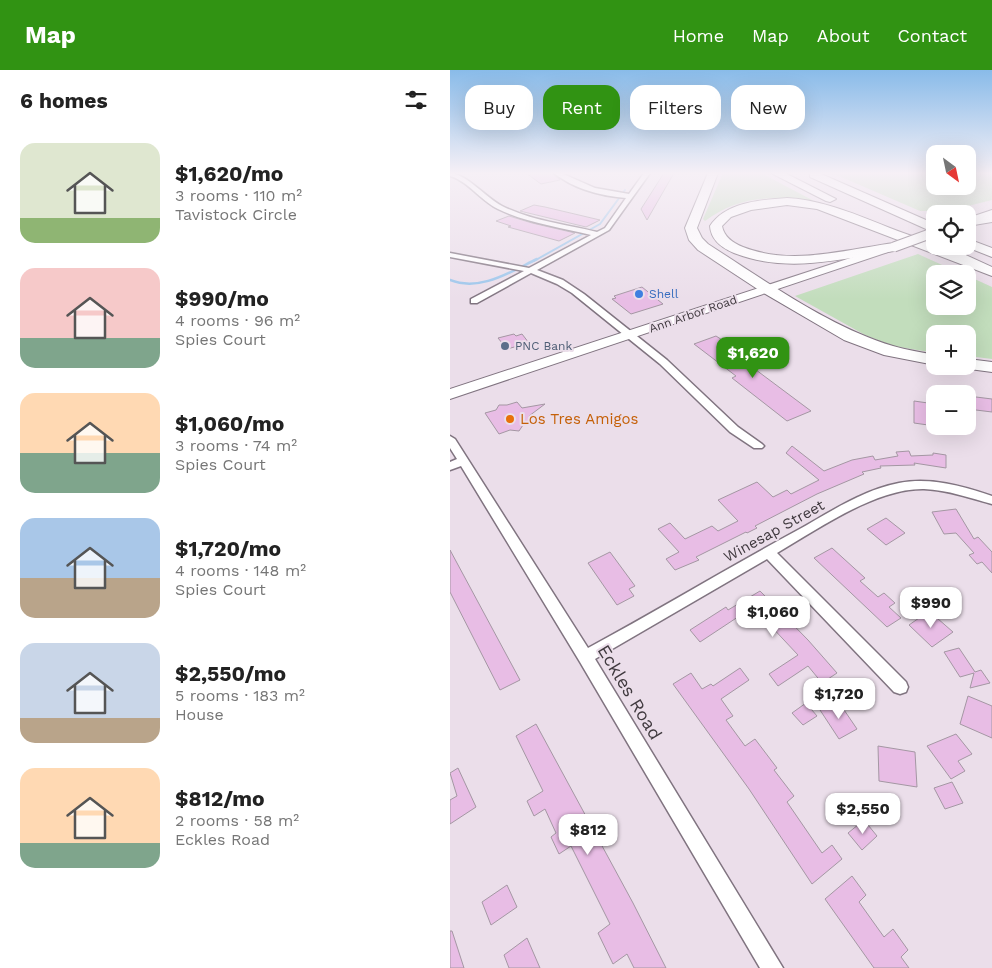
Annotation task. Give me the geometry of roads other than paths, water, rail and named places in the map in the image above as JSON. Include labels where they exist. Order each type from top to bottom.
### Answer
[{"type":"highway","points":[[695,215],[692,223],[693,236],[708,251],[767,288],[859,340],[890,351],[926,358]]},
{"type":"highway","points":[[726,215],[716,226],[719,237],[733,248],[778,261],[821,260],[859,251],[894,246]]},
{"type":"highway","points":[[852,215],[926,244]]},
{"type":"highway","points":[[866,215],[926,243]]},
{"type":"highway","points":[[900,215],[926,227]]},
{"type":"highway","points":[[976,221],[992,218]]},
{"type":"highway","points":[[976,246],[992,253]]},
{"type":"highway","points":[[952,255],[992,272]]},
{"type":"highway","points":[[976,365],[992,367]]},
{"type":"main road","name":"Ann Arbor Road","points":[[450,394],[631,335],[926,234]]},
{"type":"street","points":[[527,215],[597,234]]},
{"type":"street","points":[[474,301],[597,234],[613,223],[618,215]]},
{"type":"street","points":[[450,255],[527,271],[551,278],[574,290],[670,368],[704,403],[758,446]]},
{"type":"street","name":"Eckles Road","points":[[450,439],[457,463],[585,658],[772,968]]},
{"type":"street","name":"Winesap Street","points":[[585,658],[768,552],[874,495],[898,487],[940,486],[992,500]]},
{"type":"street","points":[[768,552],[900,687]]},
{"type":"waterway","points":[[534,261],[600,224],[607,215]]},
{"type":"waterway","points":[[450,280],[472,284],[484,282],[506,275],[537,259]]},
{"type":"place","name":"Shell","points":[[639,294]]},
{"type":"place","name":"PNC Bank","points":[[505,346]]},
{"type":"place","name":"Los Tres Amigos","points":[[510,419]]}]
